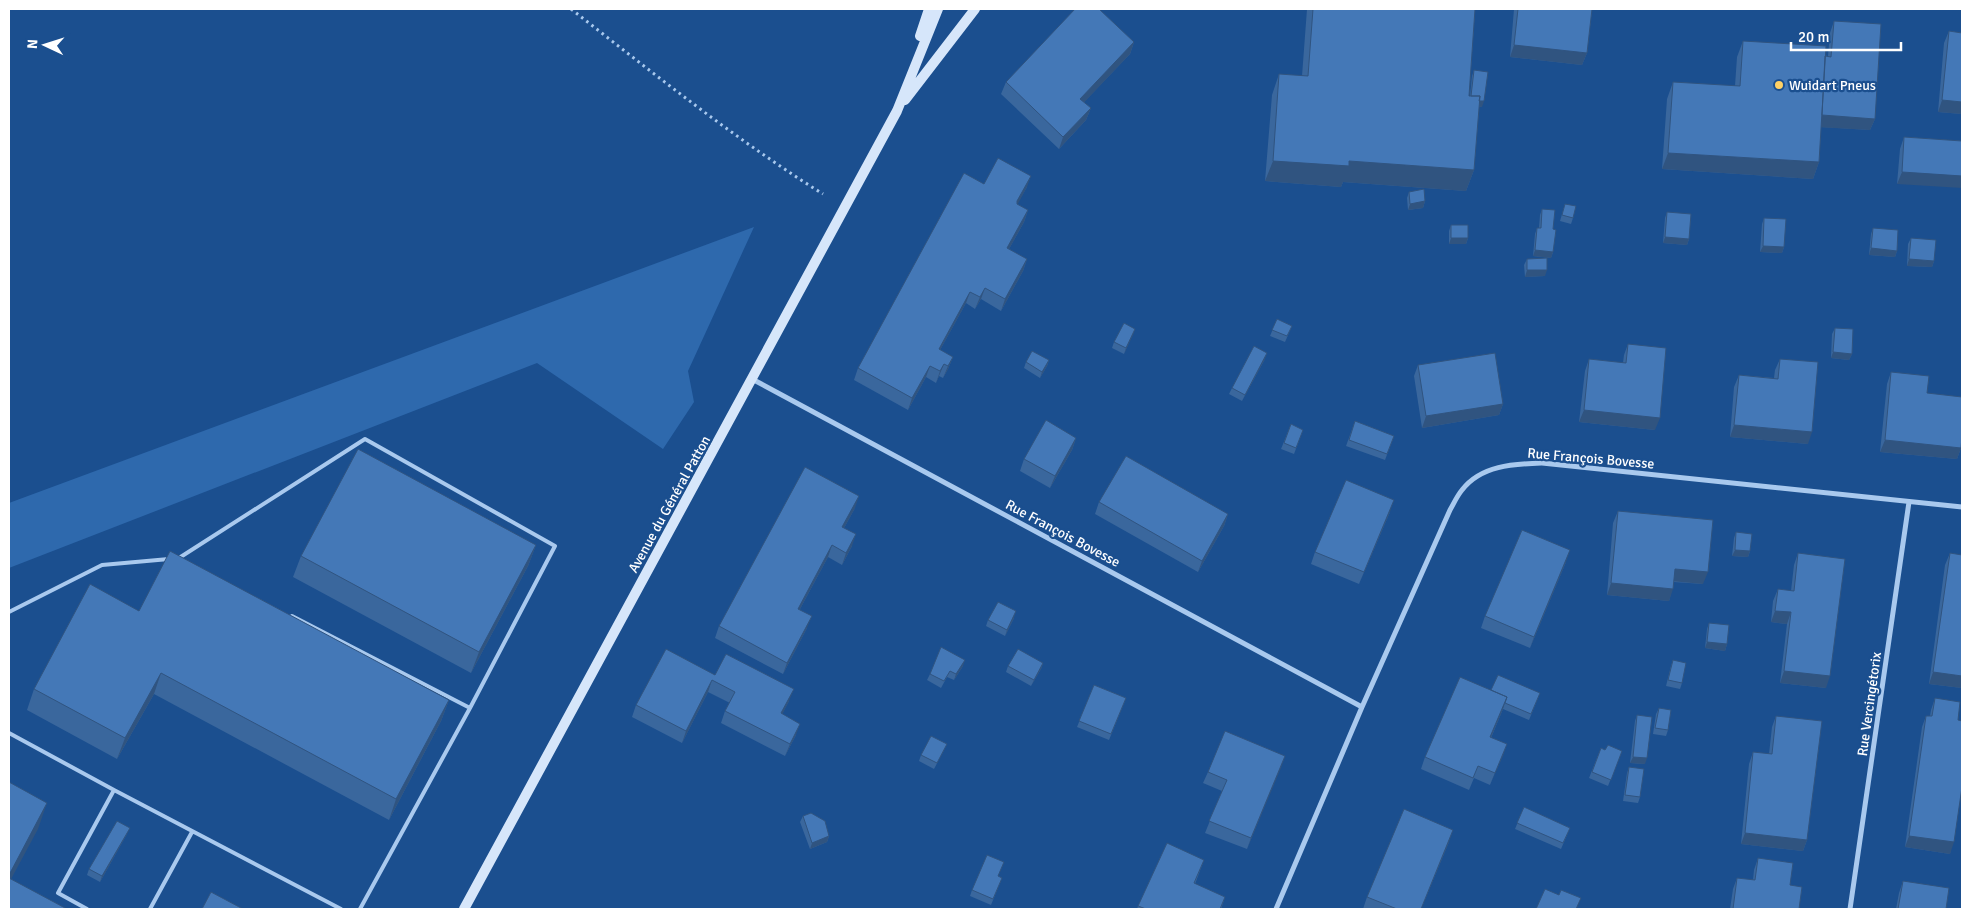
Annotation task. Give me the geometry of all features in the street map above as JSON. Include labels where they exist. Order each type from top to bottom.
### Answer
[{"type":"main road","points":[[897,111],[929,9]]},
{"type":"main road","points":[[897,111],[938,9]]},
{"type":"main road","points":[[897,111],[975,9]]},
{"type":"main road","name":"Avenue du Général Patton","points":[[464,909],[897,111]]},
{"type":"street","name":"Rue François Bovesse","points":[[752,379],[1362,707]]},
{"type":"street","name":"Rue François Bovesse","points":[[1276,909],[1362,707],[1450,510],[1463,488],[1484,472],[1508,464],[1542,463],[1962,507]]},
{"type":"street","name":"Rue Vercingétorix","points":[[1850,909],[1909,502]]},
{"type":"lane","points":[[9,612],[102,565],[179,558],[365,439],[555,546],[470,708],[360,909]]},
{"type":"lane","points":[[179,558],[188,562]]},
{"type":"lane","points":[[285,613],[470,708]]},
{"type":"lane","points":[[9,733],[192,832],[341,909]]},
{"type":"lane","points":[[87,909],[58,894],[114,790]]},
{"type":"lane","points":[[150,909],[192,832]]},
{"type":"path","points":[[571,9],[671,87],[781,168],[845,208]]},
{"type":"shaded area","points":[[754,227],[688,371],[694,402],[663,449],[537,363],[9,568],[9,503]]},
{"type":"building","points":[[1075,9],[1099,9],[1134,42],[1080,99],[1091,108],[1063,137],[1006,82]]},
{"type":"building","points":[[1313,9],[1475,9],[1469,96],[1480,96],[1474,170],[1349,161],[1349,166],[1273,161],[1279,74],[1308,76]]},
{"type":"building","points":[[1518,9],[1592,9],[1587,53],[1514,45]]},
{"type":"building","points":[[1834,21],[1881,24],[1875,119],[1822,115],[1825,56],[1831,57]]},
{"type":"building","points":[[1949,31],[1962,33],[1962,102],[1942,100]]},
{"type":"building","points":[[1743,41],[1826,46],[1819,162],[1668,153],[1673,82],[1740,86]]},
{"type":"building","points":[[1474,70],[1488,72],[1484,101],[1479,101],[1480,96],[1471,96]]},
{"type":"building","points":[[1904,137],[1962,141],[1962,176],[1902,172]]},
{"type":"building","points":[[998,158],[1031,176],[1017,201],[1017,204],[1028,210],[1007,248],[1027,259],[1005,299],[985,288],[980,297],[970,292],[939,349],[953,357],[948,366],[944,364],[940,371],[930,366],[912,398],[858,368],[964,173],[984,184]]},
{"type":"building","points":[[1424,189],[1425,201],[1410,204],[1409,192]]},
{"type":"building","points":[[1565,204],[1576,206],[1573,218],[1562,215]]},
{"type":"building","points":[[1542,209],[1555,210],[1553,229],[1556,230],[1553,252],[1535,250],[1537,228],[1541,228]]},
{"type":"building","points":[[1667,212],[1691,214],[1689,239],[1665,237]]},
{"type":"building","points":[[1764,218],[1786,219],[1784,247],[1763,246]]},
{"type":"building","points":[[1451,225],[1468,225],[1468,238],[1451,238]]},
{"type":"building","points":[[1873,228],[1898,230],[1897,251],[1871,248]]},
{"type":"building","points":[[1911,238],[1936,240],[1934,261],[1909,259]]},
{"type":"building","points":[[1547,258],[1547,270],[1527,270],[1527,259]]},
{"type":"building","points":[[1277,319],[1292,326],[1287,336],[1272,330]]},
{"type":"building","points":[[1124,323],[1135,329],[1126,348],[1114,342]]},
{"type":"building","points":[[1835,328],[1853,329],[1852,354],[1833,352]]},
{"type":"building","points":[[1628,344],[1666,348],[1660,418],[1584,410],[1589,359],[1626,363]]},
{"type":"building","points":[[1254,346],[1267,353],[1245,395],[1232,388]]},
{"type":"building","points":[[1032,351],[1049,360],[1042,372],[1026,362]]},
{"type":"building","points":[[1495,353],[1503,404],[1426,416],[1418,365]]},
{"type":"building","points":[[1780,359],[1818,362],[1812,432],[1734,425],[1739,375],[1778,379]]},
{"type":"building","points":[[1891,372],[1929,376],[1927,393],[1962,397],[1961,448],[1885,440]]},
{"type":"building","points":[[1046,420],[1076,438],[1055,476],[1024,459]]},
{"type":"building","points":[[1355,421],[1394,436],[1387,454],[1349,440]]},
{"type":"building","points":[[1291,424],[1303,430],[1296,448],[1284,443]]},
{"type":"building","points":[[358,449],[536,545],[479,652],[301,556]]},
{"type":"building","points":[[1126,456],[1228,514],[1202,561],[1099,502]]},
{"type":"building","points":[[805,467],[859,496],[842,527],[856,534],[846,553],[832,545],[798,609],[812,616],[787,663],[719,626]]},
{"type":"building","points":[[1346,480],[1394,500],[1364,572],[1315,552]]},
{"type":"building","points":[[1618,511],[1713,520],[1708,572],[1675,569],[1673,589],[1611,583]]},
{"type":"building","points":[[1522,530],[1570,550],[1534,637],[1485,616]]},
{"type":"building","points":[[1736,532],[1752,534],[1750,551],[1735,550]]},
{"type":"building","points":[[170,551],[449,700],[396,799],[161,673],[125,738],[34,689],[90,584],[139,611]]},
{"type":"building","points":[[1798,553],[1845,559],[1830,676],[1784,671],[1791,612],[1775,611],[1778,589],[1794,591]]},
{"type":"building","points":[[1950,553],[1962,555],[1962,676],[1933,672]]},
{"type":"building","points":[[998,602],[1016,611],[1007,630],[988,620]]},
{"type":"building","points":[[1709,623],[1729,625],[1727,644],[1707,642]]},
{"type":"building","points":[[941,647],[965,660],[956,674],[950,671],[944,681],[930,674]]},
{"type":"building","points":[[666,649],[715,675],[726,654],[794,689],[781,713],[800,724],[790,744],[725,711],[735,692],[712,680],[686,731],[636,705]]},
{"type":"building","points":[[1018,649],[1043,663],[1034,680],[1008,666]]},
{"type":"building","points":[[1673,660],[1686,663],[1682,683],[1668,680]]},
{"type":"building","points":[[1498,675],[1540,693],[1531,714],[1505,703],[1507,697],[1491,690]]},
{"type":"building","points":[[1460,677],[1507,697],[1490,737],[1507,744],[1495,773],[1478,766],[1473,778],[1425,757]]},
{"type":"building","points":[[1094,685],[1126,698],[1111,734],[1079,721]]},
{"type":"building","points":[[1935,698],[1960,702],[1958,720],[1962,721],[1962,787],[1954,842],[1909,836],[1926,716],[1932,716]]},
{"type":"building","points":[[1659,708],[1671,710],[1668,730],[1655,728]]},
{"type":"building","points":[[1637,715],[1652,717],[1647,758],[1633,757]]},
{"type":"building","points":[[1776,716],[1822,721],[1807,840],[1745,833],[1753,752],[1772,754]]},
{"type":"building","points":[[1225,731],[1285,756],[1251,838],[1209,821],[1227,780],[1208,772]]},
{"type":"building","points":[[931,736],[947,744],[937,763],[921,755]]},
{"type":"building","points":[[1608,745],[1622,751],[1611,780],[1592,772],[1601,748],[1605,750]]},
{"type":"building","points":[[1629,767],[1644,769],[1640,797],[1625,795]]},
{"type":"building","points":[[9,782],[47,803],[9,875]]},
{"type":"building","points":[[1524,807],[1570,828],[1563,843],[1517,823]]},
{"type":"building","points":[[1404,809],[1453,830],[1421,909],[1397,909],[1367,897]]},
{"type":"building","points":[[811,813],[825,821],[829,836],[812,843],[803,816]]},
{"type":"building","points":[[117,821],[130,828],[102,876],[89,869]]},
{"type":"building","points":[[1167,843],[1204,860],[1194,883],[1225,897],[1220,909],[1146,909],[1138,906]]},
{"type":"building","points":[[987,855],[1004,862],[998,876],[1002,878],[993,899],[972,890]]},
{"type":"building","points":[[1758,858],[1793,863],[1790,885],[1802,887],[1799,909],[1733,909],[1737,878],[1755,880]]},
{"type":"building","points":[[9,878],[67,909],[9,909]]},
{"type":"building","points":[[1903,881],[1949,888],[1946,909],[1898,909]]},
{"type":"building","points":[[1545,889],[1559,895],[1561,890],[1581,898],[1576,909],[1536,909]]},
{"type":"building","points":[[211,892],[243,909],[202,909]]},
{"type":"place","name":"Wuidart Pneus","points":[[1779,85]]}]
